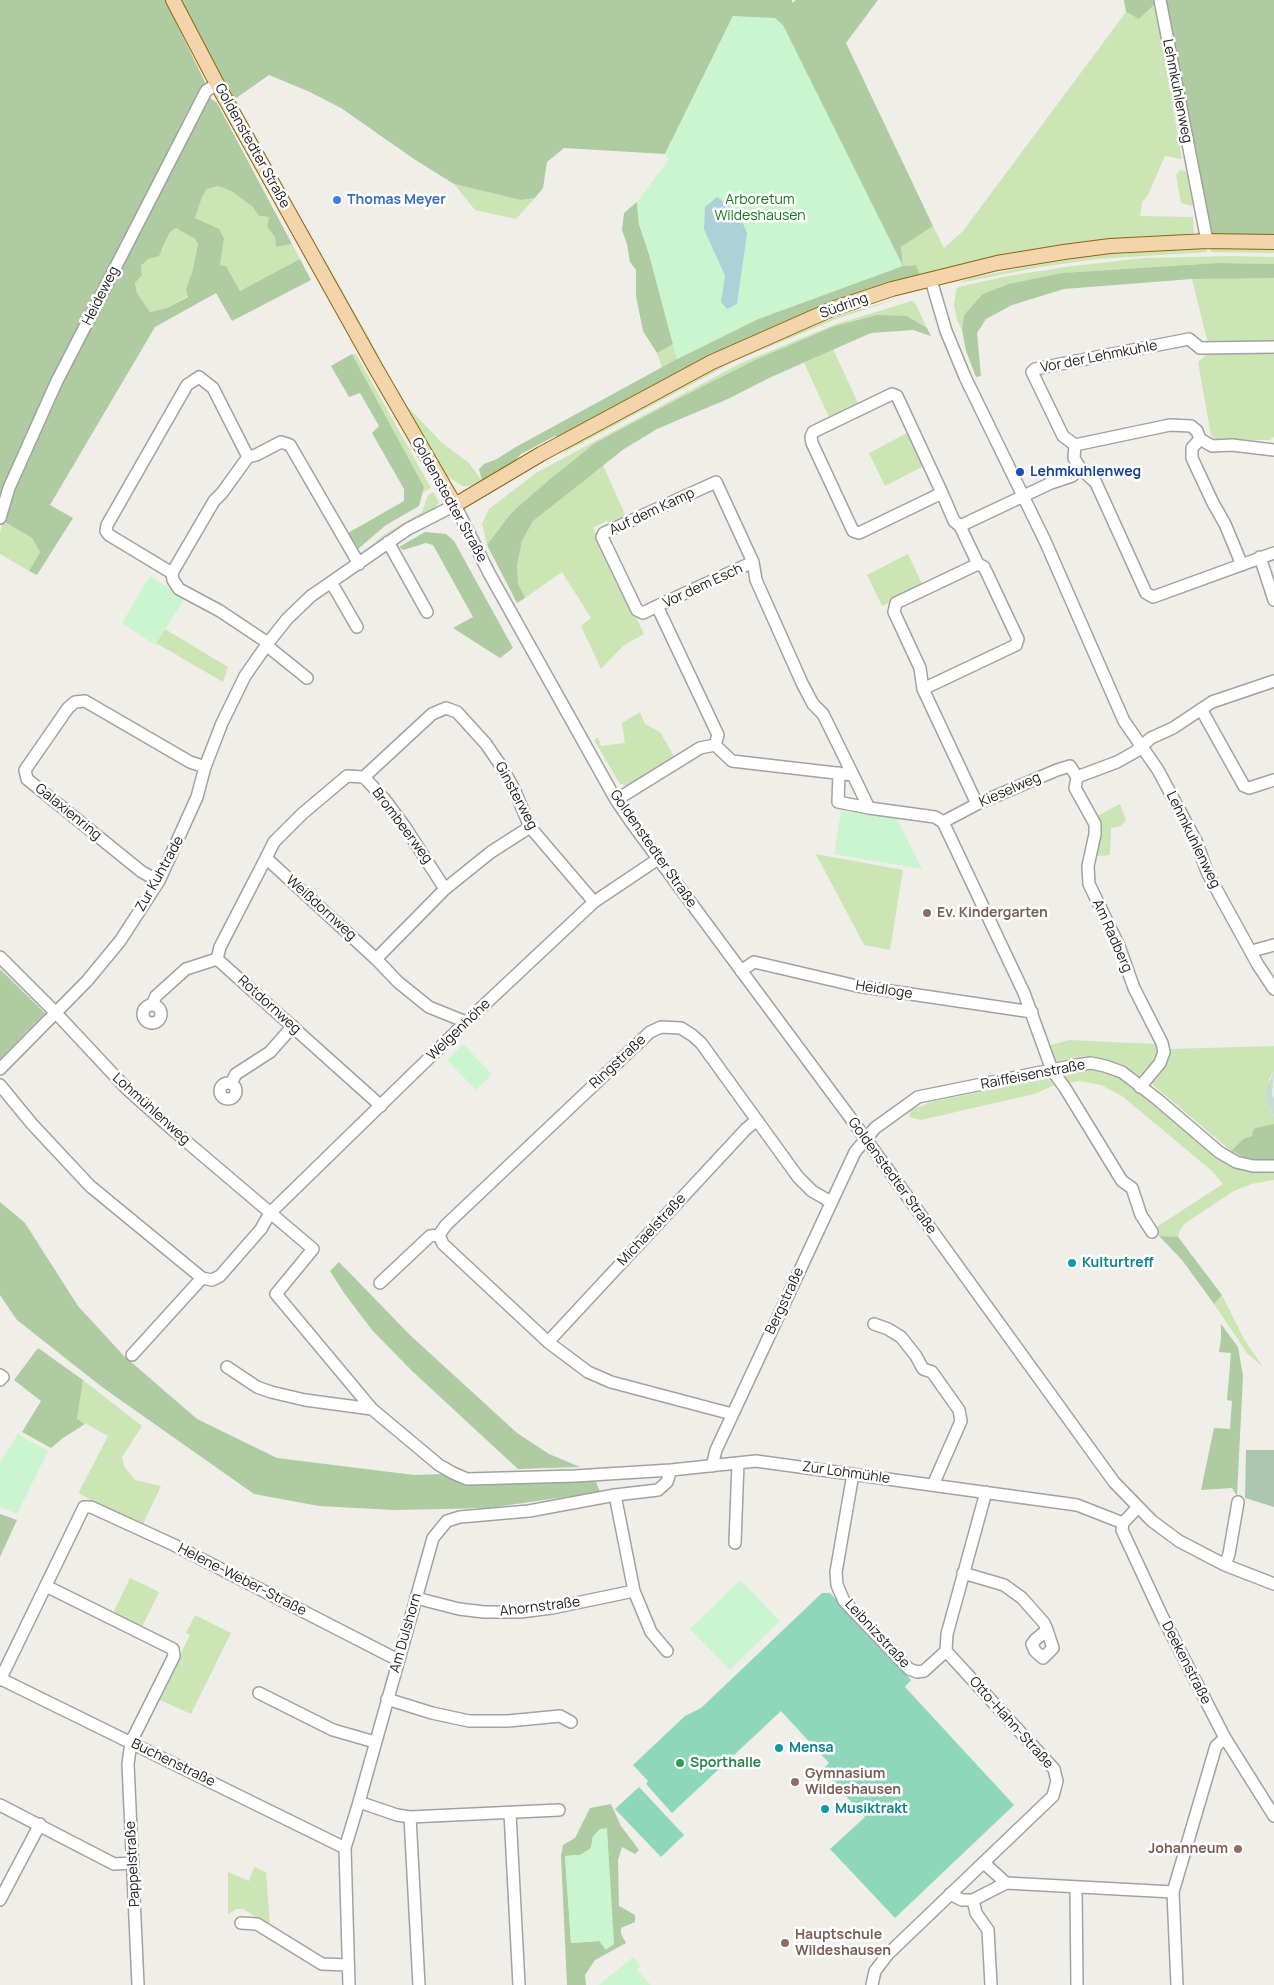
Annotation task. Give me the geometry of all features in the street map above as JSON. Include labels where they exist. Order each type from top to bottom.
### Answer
[{"type":"main road","name":"Goldenstedter Straße","points":[[172,0],[410,430],[455,505]]},
{"type":"main road","name":"Südring","points":[[455,505],[541,454],[712,362],[832,309],[931,280],[997,264],[1064,252],[1110,246],[1207,241],[1274,242]]},
{"type":"street","name":"Lehmkuhlenweg","points":[[1160,0],[1207,241]]},
{"type":"street","name":"Heideweg","points":[[0,518],[9,488],[56,383],[206,91],[217,84]]},
{"type":"street","name":"Lehmkuhlenweg","points":[[931,280],[946,331],[965,377],[1024,496],[1083,624],[1124,721],[1158,770],[1181,813],[1208,874],[1274,989]]},
{"type":"street","name":"Vor der Lehmkuhle","points":[[1076,445],[1063,436],[1032,372],[1035,369],[1189,339],[1200,348],[1274,347]]},
{"type":"street","points":[[172,573],[109,535],[106,531],[186,385],[199,377],[213,388],[248,457]]},
{"type":"street","points":[[923,689],[1016,646],[1018,639],[984,567],[978,564],[960,526],[954,521],[942,493],[897,396],[892,394],[813,432],[811,437],[812,443],[853,531],[858,533],[942,493]]},
{"type":"street","points":[[1274,450],[1232,445],[1212,446],[1200,439],[1197,431],[1191,426],[1170,425],[1076,445],[1074,458],[1080,468],[1096,483],[1146,593],[1153,597],[1274,553]]},
{"type":"street","points":[[1200,439],[1192,448],[1192,458],[1225,524],[1242,565]]},
{"type":"street","points":[[307,678],[267,644],[220,611],[179,588],[173,580],[172,573],[214,500],[222,493],[248,457],[256,456],[281,442],[290,445],[359,564]]},
{"type":"street","points":[[960,526],[1072,476],[1080,468]]},
{"type":"street","name":"Auf dem Kamp","points":[[658,606],[643,613],[637,610],[602,537],[604,533],[716,482],[754,562]]},
{"type":"street","name":"Zur Kuhtrade","points":[[0,1069],[87,981],[120,941],[159,881],[197,797],[205,767],[222,723],[245,676],[267,644],[306,601],[331,582],[408,529],[455,505]]},
{"type":"street","name":"Goldenstedter Straße","points":[[455,505],[489,573],[616,800],[866,1139],[1114,1482],[1152,1521],[1179,1541],[1224,1565],[1274,1584]]},
{"type":"street","points":[[388,542],[427,612]]},
{"type":"street","points":[[1260,558],[1274,600]]},
{"type":"street","name":"Vor dem Esch","points":[[715,744],[718,735],[658,606],[754,562],[756,580],[802,683],[813,704],[822,714],[853,775]]},
{"type":"street","points":[[977,804],[923,689],[920,668],[894,612],[896,603],[978,564]]},
{"type":"street","points":[[331,582],[357,627]]},
{"type":"street","points":[[1077,777],[1117,762],[1151,738],[1173,728],[1212,702],[1274,681]]},
{"type":"street","name":"Galaxienring","points":[[159,881],[142,872],[26,778],[25,770],[68,708],[75,702],[85,702],[190,762],[205,767]]},
{"type":"street","name":"Ginsterweg","points":[[364,777],[432,714],[446,708],[457,712],[486,744],[514,789],[530,827],[594,902]]},
{"type":"street","points":[[1201,709],[1244,786],[1249,788],[1274,780]]},
{"type":"street","points":[[616,800],[700,748],[715,744],[732,761],[853,775],[869,808]]},
{"type":"street","name":"Kieselweg","points":[[943,822],[977,804],[1057,770],[1070,766],[1077,777]]},
{"type":"street","points":[[839,773],[838,802],[935,817],[943,822],[1032,1012],[1052,1070],[1122,1181],[1132,1188],[1141,1215],[1152,1232]]},
{"type":"street","name":"Brombeerweg","points":[[266,858],[274,842],[302,814],[347,776],[364,777],[385,800],[405,827],[445,889]]},
{"type":"street","name":"Am Radberg","points":[[1077,777],[1076,788],[1095,824],[1088,866],[1089,884],[1118,946],[1134,988],[1162,1043],[1164,1052],[1160,1063],[1140,1086]]},
{"type":"street","points":[[376,958],[445,889],[491,852],[530,827]]},
{"type":"street","points":[[152,1005],[156,996],[186,969],[217,959],[220,947],[266,858]]},
{"type":"street","name":"Weißdornweg","points":[[266,858],[376,958],[398,982],[429,1007],[466,1022]]},
{"type":"street","name":"Welgenhöhe","points":[[202,1278],[212,1280],[220,1276],[261,1229],[270,1213],[382,1106],[466,1022],[571,926],[594,902],[658,859]]},
{"type":"street","points":[[1252,952],[1274,945]]},
{"type":"street","name":"Lohmühlenweg","points":[[0,957],[55,1012],[127,1089],[313,1249]]},
{"type":"street","name":"Rotdornweg","points":[[217,959],[382,1106]]},
{"type":"street","name":"Heidloge","points":[[741,971],[754,962],[857,986],[1032,1012]]},
{"type":"street","points":[[231,1083],[236,1074],[270,1052],[293,1026]]},
{"type":"street","name":"Ringstraße","points":[[380,1283],[430,1236],[440,1235],[446,1225],[650,1032],[661,1027],[681,1028],[701,1043],[798,1177],[812,1191],[831,1202]]},
{"type":"street","name":"Raiffeisenstraße","points":[[866,1139],[875,1128],[918,1097],[1091,1063],[1122,1072],[1219,1152],[1236,1162],[1253,1166],[1274,1166]]},
{"type":"street","points":[[0,1085],[32,1124],[90,1186],[202,1278],[132,1355]]},
{"type":"street","name":"Michaelstraße","points":[[548,1342],[746,1129],[757,1120]]},
{"type":"street","name":"Bergstraße","points":[[712,1466],[716,1450],[732,1414],[831,1202],[855,1152],[866,1139]]},
{"type":"street","points":[[440,1235],[443,1244],[548,1342],[588,1372],[610,1382],[732,1414]]},
{"type":"street","name":"Zur Lohmühle","points":[[313,1249],[276,1294],[372,1409],[439,1465],[453,1474],[467,1478],[565,1476],[671,1470],[756,1461],[1077,1505],[1122,1523]]},
{"type":"street","points":[[874,1324],[888,1329],[901,1337],[923,1368],[932,1372],[959,1410],[961,1421],[933,1486]]},
{"type":"street","points":[[227,1367],[256,1387],[270,1392],[305,1400],[372,1409]]},
{"type":"street","points":[[0,1375],[2,1377],[0,1380]]},
{"type":"street","points":[[735,1543],[738,1463]]},
{"type":"street","name":"Am Dulshorn","points":[[349,1985],[345,1848],[433,1538],[447,1521],[460,1517],[530,1510],[615,1495],[658,1490],[667,1482],[671,1470]]},
{"type":"street","name":"Leibnizstraße","points":[[853,1474],[836,1572],[837,1585],[844,1600],[905,1667],[917,1672],[928,1669],[946,1651]]},
{"type":"street","points":[[946,1651],[947,1634],[986,1492]]},
{"type":"street","points":[[615,1495],[634,1591],[651,1632],[667,1651]]},
{"type":"street","points":[[1224,1565],[1229,1554],[1238,1502]]},
{"type":"street","name":"Helene-Weber-Straße","points":[[46,1586],[84,1507],[91,1507],[174,1546],[398,1660]]},
{"type":"street","points":[[1122,1523],[1138,1507]]},
{"type":"street","name":"Deekenstraße","points":[[1122,1523],[1122,1530],[1162,1616],[1224,1738],[1274,1816]]},
{"type":"street","points":[[963,1574],[1004,1585],[1022,1598],[1044,1622],[1047,1630]]},
{"type":"street","points":[[0,1679],[46,1586]]},
{"type":"street","name":"Pappelstraße","points":[[46,1586],[173,1649],[174,1656],[131,1742],[128,1764],[138,1985]]},
{"type":"street","name":"Ahornstraße","points":[[416,1598],[459,1609],[484,1612],[520,1612],[561,1606],[634,1591]]},
{"type":"street","name":"Otto-Hahn-Straße","points":[[872,1985],[876,1971],[888,1954],[1053,1796],[1057,1781],[1054,1770],[946,1651]]},
{"type":"street","name":"Buchenstraße","points":[[0,1679],[345,1848]]},
{"type":"street","points":[[259,1693],[334,1730],[375,1742]]},
{"type":"street","points":[[387,1698],[432,1713],[469,1721],[508,1721],[560,1716],[571,1722]]},
{"type":"street","points":[[1177,1985],[1173,1892],[1216,1746],[1224,1738]]},
{"type":"street","points":[[359,1802],[397,1815],[410,1817],[559,1810]]},
{"type":"street","points":[[0,1805],[40,1824],[114,1864],[133,1864]]},
{"type":"street","points":[[510,1813],[519,1985]]},
{"type":"street","points":[[410,1817],[419,1985]]},
{"type":"street","points":[[0,1900],[40,1824]]},
{"type":"street","points":[[984,1862],[1006,1883]]},
{"type":"street","points":[[950,1894],[962,1900],[973,1900],[1006,1883],[1173,1892]]},
{"type":"street","points":[[1076,1887],[1077,1985]]},
{"type":"street","points":[[973,1900],[976,1913],[988,1930],[991,1985]]},
{"type":"street","points":[[241,1923],[257,1924],[322,1964],[348,1965]]},
{"type":"green space","points":[[0,0],[165,0],[206,84],[0,505]]},
{"type":"green space","points":[[178,0],[792,0],[792,3],[796,0],[878,0],[846,43],[933,226],[901,247],[903,266],[916,265],[920,275],[894,281],[791,320],[561,437],[555,436],[521,454],[513,463],[482,481],[479,469],[484,464],[497,459],[677,359],[756,320],[733,16],[665,154],[564,148],[547,162],[543,188],[535,198],[521,200],[454,184],[414,159],[341,108],[310,92],[269,75],[232,101]]},
{"type":"green space","points":[[1124,0],[1154,0],[1155,4],[1139,19],[1126,12]]},
{"type":"green space","points":[[1165,0],[1274,0],[1274,238],[1215,237],[1209,228]]},
{"type":"green space","points":[[1155,4],[1182,159],[1165,156],[1147,197],[1142,202],[1140,216],[1193,217],[1194,233],[1138,240],[1077,244],[995,256],[920,275],[916,265],[903,266],[901,247],[933,226],[944,248],[963,231],[1126,12],[1139,19]]},
{"type":"green space","name":"Arboretum Wildeshausen","points":[[733,16],[775,18],[783,25],[903,266],[756,320],[677,359],[639,224],[637,202],[669,159],[665,154]]},
{"type":"green space","points":[[210,98],[217,103],[292,244],[276,247],[275,237],[267,227],[269,217],[259,216],[252,206],[231,191],[218,186],[207,189],[202,197],[195,218],[219,229],[224,239],[220,265],[226,266],[240,291],[300,259],[311,280],[232,321],[216,293],[155,327],[50,505],[73,518],[37,575],[29,571],[40,552],[32,538],[3,521],[29,449],[204,99]],"holes":[[[176,228],[195,239],[198,244],[192,273],[186,289],[188,297],[167,308],[150,312],[137,293],[135,283],[142,275],[141,266],[148,259],[159,256],[170,232]]]},
{"type":"green space","points":[[1180,170],[1185,171],[1188,175],[1194,203],[1192,206],[1181,203],[1176,175]]},
{"type":"green space","points":[[454,184],[521,200],[535,198],[516,219],[475,210]]},
{"type":"green space","points":[[218,186],[231,191],[252,206],[259,216],[269,217],[267,227],[275,237],[276,247],[292,244],[300,259],[240,291],[226,266],[220,265],[224,239],[195,218],[202,197],[207,189]]},
{"type":"green space","points":[[290,199],[380,358],[375,358],[289,205]]},
{"type":"green space","points":[[637,202],[639,224],[673,344],[657,353],[643,331],[636,296],[636,270],[630,262],[622,230],[624,213]]},
{"type":"green space","points":[[176,228],[195,239],[198,244],[192,273],[186,289],[188,296],[167,308],[150,312],[137,293],[135,283],[142,275],[141,267],[148,259],[163,250],[170,232]]},
{"type":"green space","points":[[1206,247],[1207,252],[1097,259],[1040,267],[959,283],[970,278],[1108,253]]},
{"type":"green space","points":[[1210,247],[1274,248],[1274,253],[1211,252]]},
{"type":"green space","points":[[1274,257],[1274,264],[1218,263],[1062,273],[964,315],[962,330],[957,320],[954,305],[958,287],[1008,276],[1072,266],[1145,258]]},
{"type":"green space","points":[[1218,263],[1274,264],[1274,278],[1192,279],[1064,289],[1012,305],[986,319],[977,333],[981,376],[976,377],[966,351],[962,330],[964,315],[983,294],[1009,284],[1062,273]]},
{"type":"green space","points":[[1274,278],[1274,343],[1208,344],[1192,279]]},
{"type":"green space","points":[[906,296],[836,319],[735,361],[563,453],[572,443],[734,358],[790,333],[837,316]]},
{"type":"green space","points":[[912,301],[915,303],[927,328],[907,316],[832,327],[755,360],[595,443],[511,513],[487,545],[482,524],[489,509],[536,473],[739,364],[836,324]]},
{"type":"green space","points":[[877,315],[907,316],[927,328],[931,336],[913,330],[871,333],[769,378],[730,398],[657,429],[624,449],[533,521],[522,541],[517,565],[518,584],[525,598],[517,603],[487,545],[511,513],[595,443],[755,360],[832,327]]},
{"type":"green space","points":[[673,344],[677,359],[662,368],[657,353]]},
{"type":"green space","points":[[833,349],[859,405],[830,419],[804,363]]},
{"type":"green space","points":[[1274,352],[1274,437],[1270,440],[1215,440],[1211,435],[1198,362],[1208,353]]},
{"type":"green space","points":[[352,354],[356,354],[431,488],[422,493],[424,487]]},
{"type":"green space","points":[[352,354],[424,487],[419,506],[386,525],[358,549],[348,533],[404,501],[404,489],[372,433],[379,426],[360,393],[349,397],[331,366]]},
{"type":"green space","points":[[385,370],[405,404],[442,443],[469,463],[482,481],[471,486],[462,486],[446,475],[385,376]]},
{"type":"green space","points":[[907,433],[924,466],[885,486],[869,453]]},
{"type":"green space","points":[[603,465],[627,519],[610,527],[607,521],[593,528],[644,634],[623,646],[601,669],[581,626],[591,618],[562,572],[525,598],[518,585],[517,565],[522,541],[533,521]]},
{"type":"green space","points":[[433,492],[439,502],[435,508],[387,536],[366,554],[362,553],[385,534],[422,512],[428,495]]},
{"type":"green space","points":[[3,521],[32,538],[40,552],[29,571],[0,554],[0,532]]},
{"type":"green space","points":[[425,532],[446,534],[454,541],[513,648],[500,658],[453,628],[473,617],[433,545],[426,543],[403,550],[399,547]]},
{"type":"green space","points":[[908,554],[923,586],[882,606],[867,575]]},
{"type":"green space","points":[[150,576],[185,598],[155,645],[122,623]]},
{"type":"green space","points":[[165,629],[228,667],[223,682],[156,643]]},
{"type":"green space","points":[[640,712],[645,724],[660,732],[675,758],[629,786],[620,784],[594,740],[598,737],[601,746],[625,743],[622,723]]},
{"type":"green space","points":[[1120,804],[1126,820],[1121,826],[1111,828],[1110,855],[1097,856],[1101,833],[1095,817]]},
{"type":"green space","points":[[841,811],[897,818],[922,869],[834,854]]},
{"type":"green space","points":[[816,854],[903,870],[890,950],[864,945]]},
{"type":"green space","points":[[0,969],[45,1013],[0,1059]]},
{"type":"green space","points":[[1069,1040],[1157,1044],[1160,1056],[1142,1078],[1122,1065],[1092,1056],[1056,1062],[1049,1050],[1051,1045]]},
{"type":"green space","points":[[463,1044],[492,1074],[476,1090],[447,1060]]},
{"type":"green space","points":[[1274,1046],[1274,1072],[1269,1079],[1269,1106],[1274,1116],[1274,1124],[1255,1128],[1252,1136],[1243,1139],[1231,1151],[1153,1085],[1152,1081],[1165,1066],[1170,1054],[1169,1049]]},
{"type":"green space","points":[[1087,1068],[1103,1070],[1124,1080],[1209,1151],[1224,1161],[1274,1172],[1274,1180],[1251,1184],[1234,1191],[1184,1224],[1178,1237],[1159,1236],[1155,1228],[1223,1184],[1212,1171],[1122,1096],[1101,1085],[1079,1081],[1069,1083],[1063,1078],[1066,1072]]},
{"type":"green space","points":[[1274,1072],[1272,1094],[1274,1099],[1274,1116],[1266,1099],[1265,1091]]},
{"type":"green space","points":[[1049,1078],[1055,1085],[1034,1094],[921,1120],[909,1117],[911,1110],[931,1102]]},
{"type":"green space","points":[[1274,1124],[1274,1162],[1246,1158],[1231,1151],[1243,1139],[1252,1136],[1255,1128]]},
{"type":"green space","points":[[0,1202],[25,1223],[78,1306],[123,1355],[197,1419],[277,1458],[414,1475],[444,1474],[595,1479],[600,1492],[488,1508],[394,1510],[319,1506],[254,1494],[102,1387],[17,1320],[0,1295]]},
{"type":"green space","points":[[1159,1236],[1178,1237],[1222,1295],[1214,1304],[1182,1260]]},
{"type":"green space","points":[[339,1262],[410,1335],[517,1433],[549,1454],[580,1467],[518,1469],[412,1371],[372,1330],[330,1271]]},
{"type":"green space","points":[[1222,1295],[1244,1339],[1263,1367],[1247,1353],[1214,1304]]},
{"type":"green space","points":[[1221,1324],[1238,1347],[1243,1376],[1237,1496],[1232,1488],[1201,1490],[1214,1428],[1230,1429],[1232,1401],[1227,1400],[1231,1353],[1219,1352]]},
{"type":"green space","points":[[38,1348],[83,1380],[77,1419],[85,1424],[51,1448],[22,1432],[41,1401],[14,1380]]},
{"type":"green space","points":[[83,1380],[142,1426],[122,1457],[124,1466],[135,1480],[161,1486],[141,1525],[79,1492],[108,1436],[77,1419]]},
{"type":"green space","points":[[18,1434],[48,1451],[17,1514],[0,1507],[0,1462]]},
{"type":"green space","points":[[1246,1450],[1274,1450],[1274,1507],[1245,1498]]},
{"type":"green space","points":[[0,1514],[17,1520],[0,1557]]},
{"type":"green space","points":[[130,1578],[159,1592],[142,1627],[113,1613]]},
{"type":"green space","points":[[740,1580],[780,1621],[730,1670],[690,1629]]},
{"type":"green space","points":[[822,1593],[830,1593],[911,1680],[905,1687],[1014,1805],[895,1918],[830,1849],[865,1817],[822,1770],[829,1763],[781,1711],[672,1813],[646,1784],[648,1781],[633,1765],[685,1716],[701,1708]]},
{"type":"green space","points":[[195,1615],[231,1633],[191,1714],[158,1699],[190,1635],[186,1633]]},
{"type":"green space","points":[[639,1787],[684,1835],[661,1857],[615,1809]]},
{"type":"green space","points":[[611,1804],[621,1826],[639,1850],[635,1854],[622,1847],[618,1860],[619,1906],[635,1915],[635,1922],[621,1928],[621,1934],[626,1943],[595,1960],[585,1975],[586,1985],[567,1985],[561,1856],[563,1845],[575,1838],[590,1808]],"holes":[[[593,1836],[599,1941],[571,1943],[565,1856],[580,1855],[591,1848]]]},
{"type":"green space","points":[[607,1828],[614,1944],[606,1950],[599,1941],[571,1943],[565,1856],[580,1855],[591,1849],[593,1836],[600,1829]]},
{"type":"green space","points":[[254,1867],[266,1872],[270,1925],[243,1909],[236,1909],[228,1914],[228,1872],[249,1881]]},
{"type":"green space","points":[[633,1957],[641,1966],[637,1970],[651,1985],[599,1985]]},
{"type":"water","points":[[717,197],[738,212],[747,233],[737,304],[727,309],[721,302],[725,276],[704,229],[705,207]]},
{"type":"place","name":"Thomas Meyer","points":[[337,200]]},
{"type":"place","name":"Lehmkuhlenweg","points":[[1020,472]]},
{"type":"place","name":"Ev. Kindergarten","points":[[927,913]]},
{"type":"place","name":"Kulturtreff","points":[[1072,1263]]},
{"type":"place","name":"Mensa","points":[[779,1748]]},
{"type":"place","name":"Sporthalle","points":[[680,1763]]},
{"type":"place","name":"Gymnasium Wildeshausen","points":[[795,1782]]},
{"type":"place","name":"Musiktrakt","points":[[825,1809]]},
{"type":"place","name":"Johanneum","points":[[1238,1849]]},
{"type":"place","name":"Hauptschule Wildeshausen","points":[[785,1943]]}]
